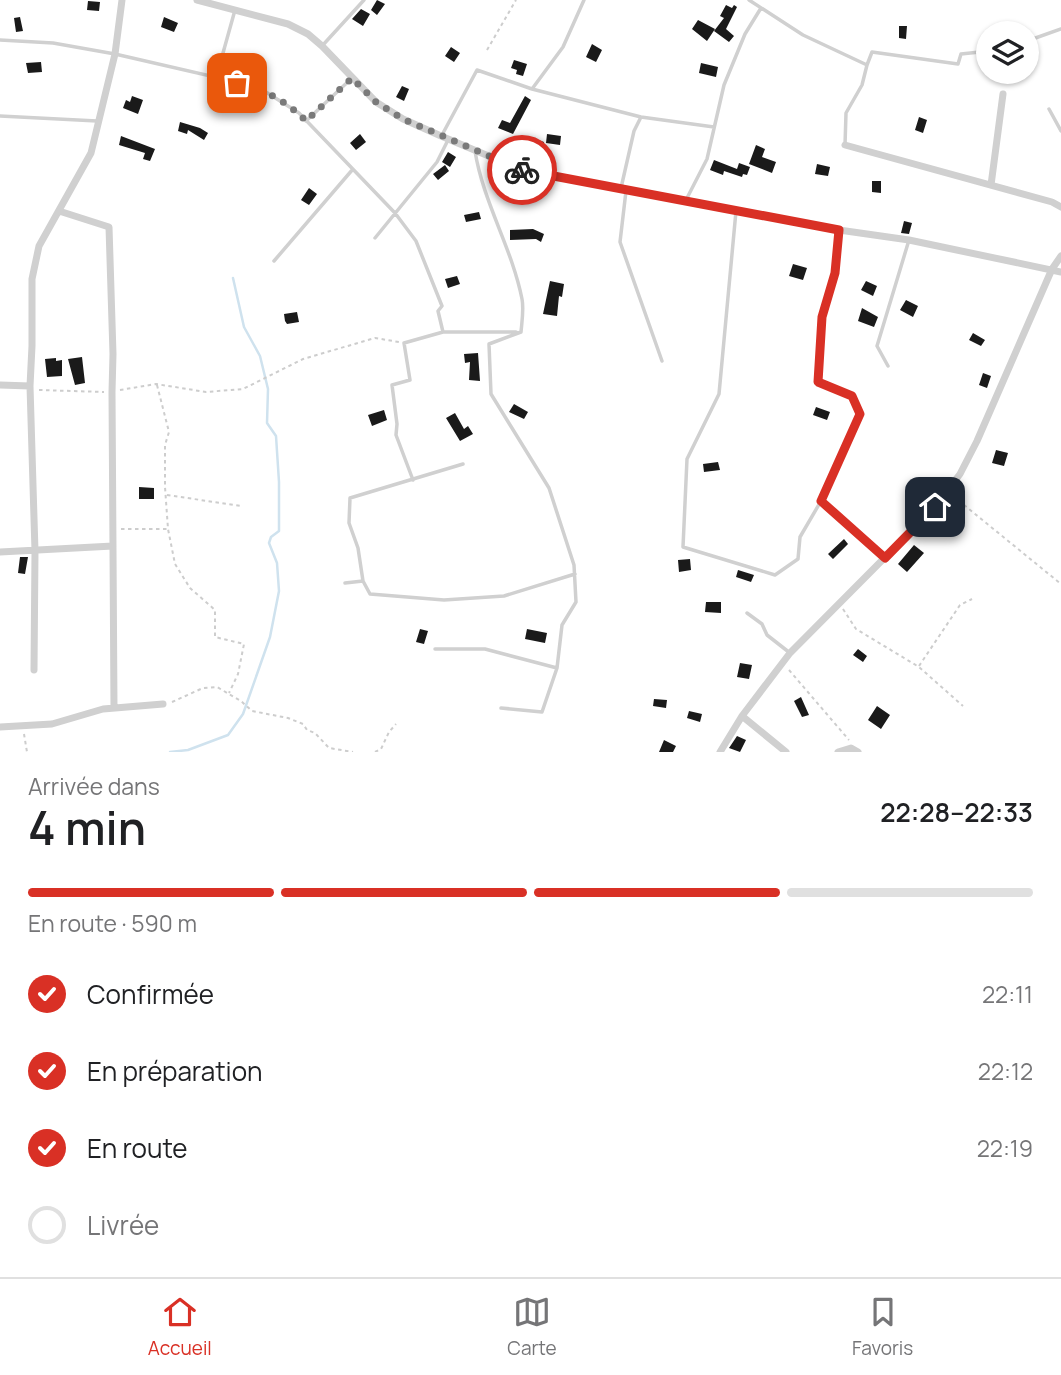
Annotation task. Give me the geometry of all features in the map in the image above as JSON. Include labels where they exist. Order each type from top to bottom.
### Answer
[{"type":"street","points":[[34,670],[35,551],[30,388],[32,279],[39,246],[91,153],[115,54],[122,0]]},
{"type":"street","points":[[197,0],[288,24],[308,34],[376,102],[403,119],[444,138],[523,170],[839,230],[909,240],[1061,272]]},
{"type":"street","points":[[233,0],[233,9]]},
{"type":"street","points":[[991,185],[1003,94]]},
{"type":"street","points":[[845,145],[1052,202],[1061,207]]},
{"type":"street","points":[[59,211],[109,227],[113,354],[114,708]]},
{"type":"street","points":[[720,752],[742,716],[790,653],[935,507],[960,474],[1052,269],[1061,256]]},
{"type":"street","points":[[0,385],[30,388]]},
{"type":"street","points":[[0,552],[113,545]]},
{"type":"street","points":[[0,727],[52,724],[103,709],[163,704]]},
{"type":"street","points":[[742,716],[786,752]]},
{"type":"street","points":[[838,752],[854,750]]},
{"type":"lane","points":[[322,46],[363,0]]},
{"type":"lane","points":[[532,89],[563,47],[584,0]]},
{"type":"lane","points":[[749,0],[803,35],[867,65]]},
{"type":"lane","points":[[685,202],[707,159],[724,85],[745,34],[761,8]]},
{"type":"lane","points":[[216,78],[233,9]]},
{"type":"lane","points":[[1039,37],[1061,29]]},
{"type":"lane","points":[[0,40],[53,43],[115,54],[258,87],[299,113],[395,213],[416,241],[442,306],[438,311],[443,332]]},
{"type":"lane","points":[[845,145],[846,113],[862,85],[872,52],[958,64],[961,54],[976,52]]},
{"type":"lane","points":[[375,238],[436,162],[444,138],[477,70],[532,89],[641,117],[714,127]]},
{"type":"lane","points":[[306,121],[352,78]]},
{"type":"lane","points":[[1049,109],[1061,131]]},
{"type":"lane","points":[[0,116],[99,121]]},
{"type":"lane","points":[[641,117],[634,131],[624,189],[620,242],[662,360]]},
{"type":"lane","points":[[475,151],[478,173],[500,228],[522,300],[522,332]]},
{"type":"lane","points":[[274,261],[353,169]]},
{"type":"lane","points":[[736,211],[719,394],[687,459],[683,547],[775,575],[799,559],[800,537],[821,501],[860,414],[852,396],[818,382],[822,317],[835,273],[839,230]]},
{"type":"lane","points":[[888,366],[877,346],[909,240]]},
{"type":"lane","points":[[413,480],[396,435],[392,385],[410,380],[404,343],[443,332],[522,332]]},
{"type":"lane","points":[[501,708],[542,712],[557,668],[562,625],[576,602],[575,565],[549,488],[491,394],[488,344],[522,332]]},
{"type":"lane","points":[[463,464],[351,498],[349,523],[358,548],[363,581],[370,594],[444,600],[504,596],[575,574]]},
{"type":"lane","points":[[821,501],[885,558]]},
{"type":"lane","points":[[345,583],[363,581]]},
{"type":"lane","points":[[747,613],[762,624],[767,635],[790,653]]},
{"type":"lane","points":[[435,649],[485,649],[557,668]]},
{"type":"path","points":[[488,50],[516,0]]},
{"type":"path","points":[[30,388],[112,392],[156,384],[206,392],[243,389],[303,359],[375,338],[404,343]]},
{"type":"path","points":[[156,384],[169,432],[165,445],[166,495],[175,564],[190,589],[215,610],[215,636],[244,644],[238,674],[229,693]]},
{"type":"path","points":[[948,491],[1061,584]]},
{"type":"path","points":[[166,495],[241,506]]},
{"type":"path","points":[[113,529],[169,529]]},
{"type":"path","points":[[919,667],[960,605],[972,599]]},
{"type":"path","points":[[840,604],[856,629],[919,667],[963,706]]},
{"type":"path","points":[[783,664],[848,736],[854,750]]},
{"type":"path","points":[[163,704],[175,702],[203,688],[217,687],[252,711],[288,718],[303,724],[329,748],[353,752]]},
{"type":"path","points":[[375,752],[381,749],[396,724]]},
{"type":"path","points":[[23,726],[27,752]]},
{"type":"building","points":[[377,0],[385,4],[377,15],[371,10]]},
{"type":"building","points":[[88,1],[100,2],[99,11],[87,10]]},
{"type":"building","points":[[726,5],[737,7],[726,29],[734,36],[729,42],[714,31],[724,18],[720,16]]},
{"type":"building","points":[[361,9],[370,14],[363,26],[352,19]]},
{"type":"building","points":[[20,17],[23,31],[16,32],[14,18]]},
{"type":"building","points":[[164,17],[178,23],[174,32],[161,27]]},
{"type":"building","points":[[698,20],[715,29],[707,41],[692,29]]},
{"type":"building","points":[[899,26],[907,26],[906,39],[899,38]]},
{"type":"building","points":[[592,44],[602,50],[596,62],[586,57]]},
{"type":"building","points":[[451,47],[460,53],[454,62],[445,56]]},
{"type":"building","points":[[514,60],[527,64],[523,76],[516,74],[517,70],[511,68]]},
{"type":"building","points":[[41,62],[42,72],[28,73],[26,63]]},
{"type":"building","points":[[701,63],[718,67],[716,77],[699,73]]},
{"type":"building","points":[[402,86],[409,89],[404,101],[396,97]]},
{"type":"building","points":[[132,96],[143,100],[138,114],[123,108],[126,100],[130,102]]},
{"type":"building","points":[[525,96],[531,100],[513,134],[498,128],[502,120],[510,123]]},
{"type":"building","points":[[919,117],[927,120],[923,133],[915,130]]},
{"type":"building","points":[[180,122],[208,133],[204,140],[188,130],[187,134],[178,131]]},
{"type":"building","points":[[360,134],[366,142],[356,150],[350,143]]},
{"type":"building","points":[[547,134],[561,136],[560,145],[546,143]]},
{"type":"building","points":[[121,136],[155,149],[150,161],[143,159],[145,153],[119,145]]},
{"type":"building","points":[[535,139],[544,142],[539,155],[531,152]]},
{"type":"building","points":[[756,145],[765,149],[762,157],[776,162],[772,173],[749,164]]},
{"type":"building","points":[[448,152],[456,157],[450,167],[442,162]]},
{"type":"building","points":[[714,160],[737,169],[739,163],[750,167],[747,175],[743,174],[742,177],[724,171],[723,175],[710,170]]},
{"type":"building","points":[[817,164],[830,167],[828,176],[815,174]]},
{"type":"building","points":[[445,165],[449,171],[438,180],[433,174]]},
{"type":"building","points":[[872,181],[881,181],[881,193],[872,192]]},
{"type":"building","points":[[309,188],[317,194],[309,205],[301,200]]},
{"type":"building","points":[[479,212],[481,219],[466,222],[464,215]]},
{"type":"building","points":[[904,221],[912,223],[909,234],[901,233]]},
{"type":"building","points":[[533,229],[544,234],[541,242],[536,239],[510,240],[510,230]]},
{"type":"building","points":[[793,264],[807,268],[803,280],[789,276]]},
{"type":"building","points":[[457,276],[460,284],[448,288],[445,279]]},
{"type":"building","points":[[550,281],[564,284],[562,297],[559,296],[557,316],[543,314]]},
{"type":"building","points":[[866,281],[877,286],[873,296],[861,290]]},
{"type":"building","points":[[906,300],[918,306],[913,317],[900,310]]},
{"type":"building","points":[[862,308],[878,317],[874,327],[858,321]]},
{"type":"building","points":[[297,312],[299,322],[287,324],[284,314]]},
{"type":"building","points":[[973,333],[985,340],[981,346],[969,340]]},
{"type":"building","points":[[478,353],[480,381],[469,380],[470,362],[465,363],[464,354]]},
{"type":"building","points":[[82,357],[85,383],[75,385],[68,359]]},
{"type":"building","points":[[56,358],[56,361],[62,360],[62,376],[47,377],[45,359]]},
{"type":"building","points":[[983,373],[991,376],[987,388],[979,385]]},
{"type":"building","points":[[514,404],[528,412],[524,419],[509,412]]},
{"type":"building","points":[[816,407],[830,412],[827,420],[813,415]]},
{"type":"building","points":[[384,410],[387,420],[372,426],[368,415]]},
{"type":"building","points":[[455,413],[464,429],[468,426],[473,434],[460,441],[446,418]]},
{"type":"building","points":[[996,450],[1008,453],[1004,466],[992,463]]},
{"type":"building","points":[[718,462],[720,470],[704,472],[703,464]]},
{"type":"building","points":[[139,487],[154,488],[154,499],[139,499]]},
{"type":"building","points":[[844,539],[848,544],[833,559],[828,554]]},
{"type":"building","points":[[914,545],[924,553],[907,572],[898,564]]},
{"type":"building","points":[[20,557],[28,557],[25,574],[18,573]]},
{"type":"building","points":[[690,559],[691,570],[679,572],[678,560]]},
{"type":"building","points":[[738,570],[754,575],[751,582],[736,577]]},
{"type":"building","points":[[706,602],[721,602],[721,613],[705,612]]},
{"type":"building","points":[[420,629],[428,631],[424,644],[416,642]]},
{"type":"building","points":[[527,629],[547,633],[545,643],[525,639]]},
{"type":"building","points":[[858,649],[867,656],[863,662],[853,655]]},
{"type":"building","points":[[740,663],[752,665],[749,679],[737,677]]},
{"type":"building","points":[[801,697],[809,715],[802,717],[794,701]]},
{"type":"building","points":[[654,699],[667,700],[666,708],[653,706]]},
{"type":"building","points":[[877,706],[890,715],[881,729],[868,720]]},
{"type":"building","points":[[689,711],[702,714],[700,722],[687,718]]},
{"type":"building","points":[[737,736],[746,740],[740,752],[729,748]]},
{"type":"building","points":[[664,740],[676,746],[673,752],[659,752]]},
{"type":"waterway","points":[[170,752],[188,750],[228,735],[243,714],[270,637],[279,591],[277,563],[269,543],[271,537],[279,531],[276,436],[267,423],[268,389],[260,356],[244,327],[233,278]]},
{"type":"way so far","points":[[237,83],[258,87],[299,113],[306,121],[352,78],[376,102],[403,119],[522,170]]},
{"type":"route","points":[[522,170],[839,230],[835,273],[822,317],[818,382],[852,396],[860,414],[821,501],[885,558],[935,507]]}]
